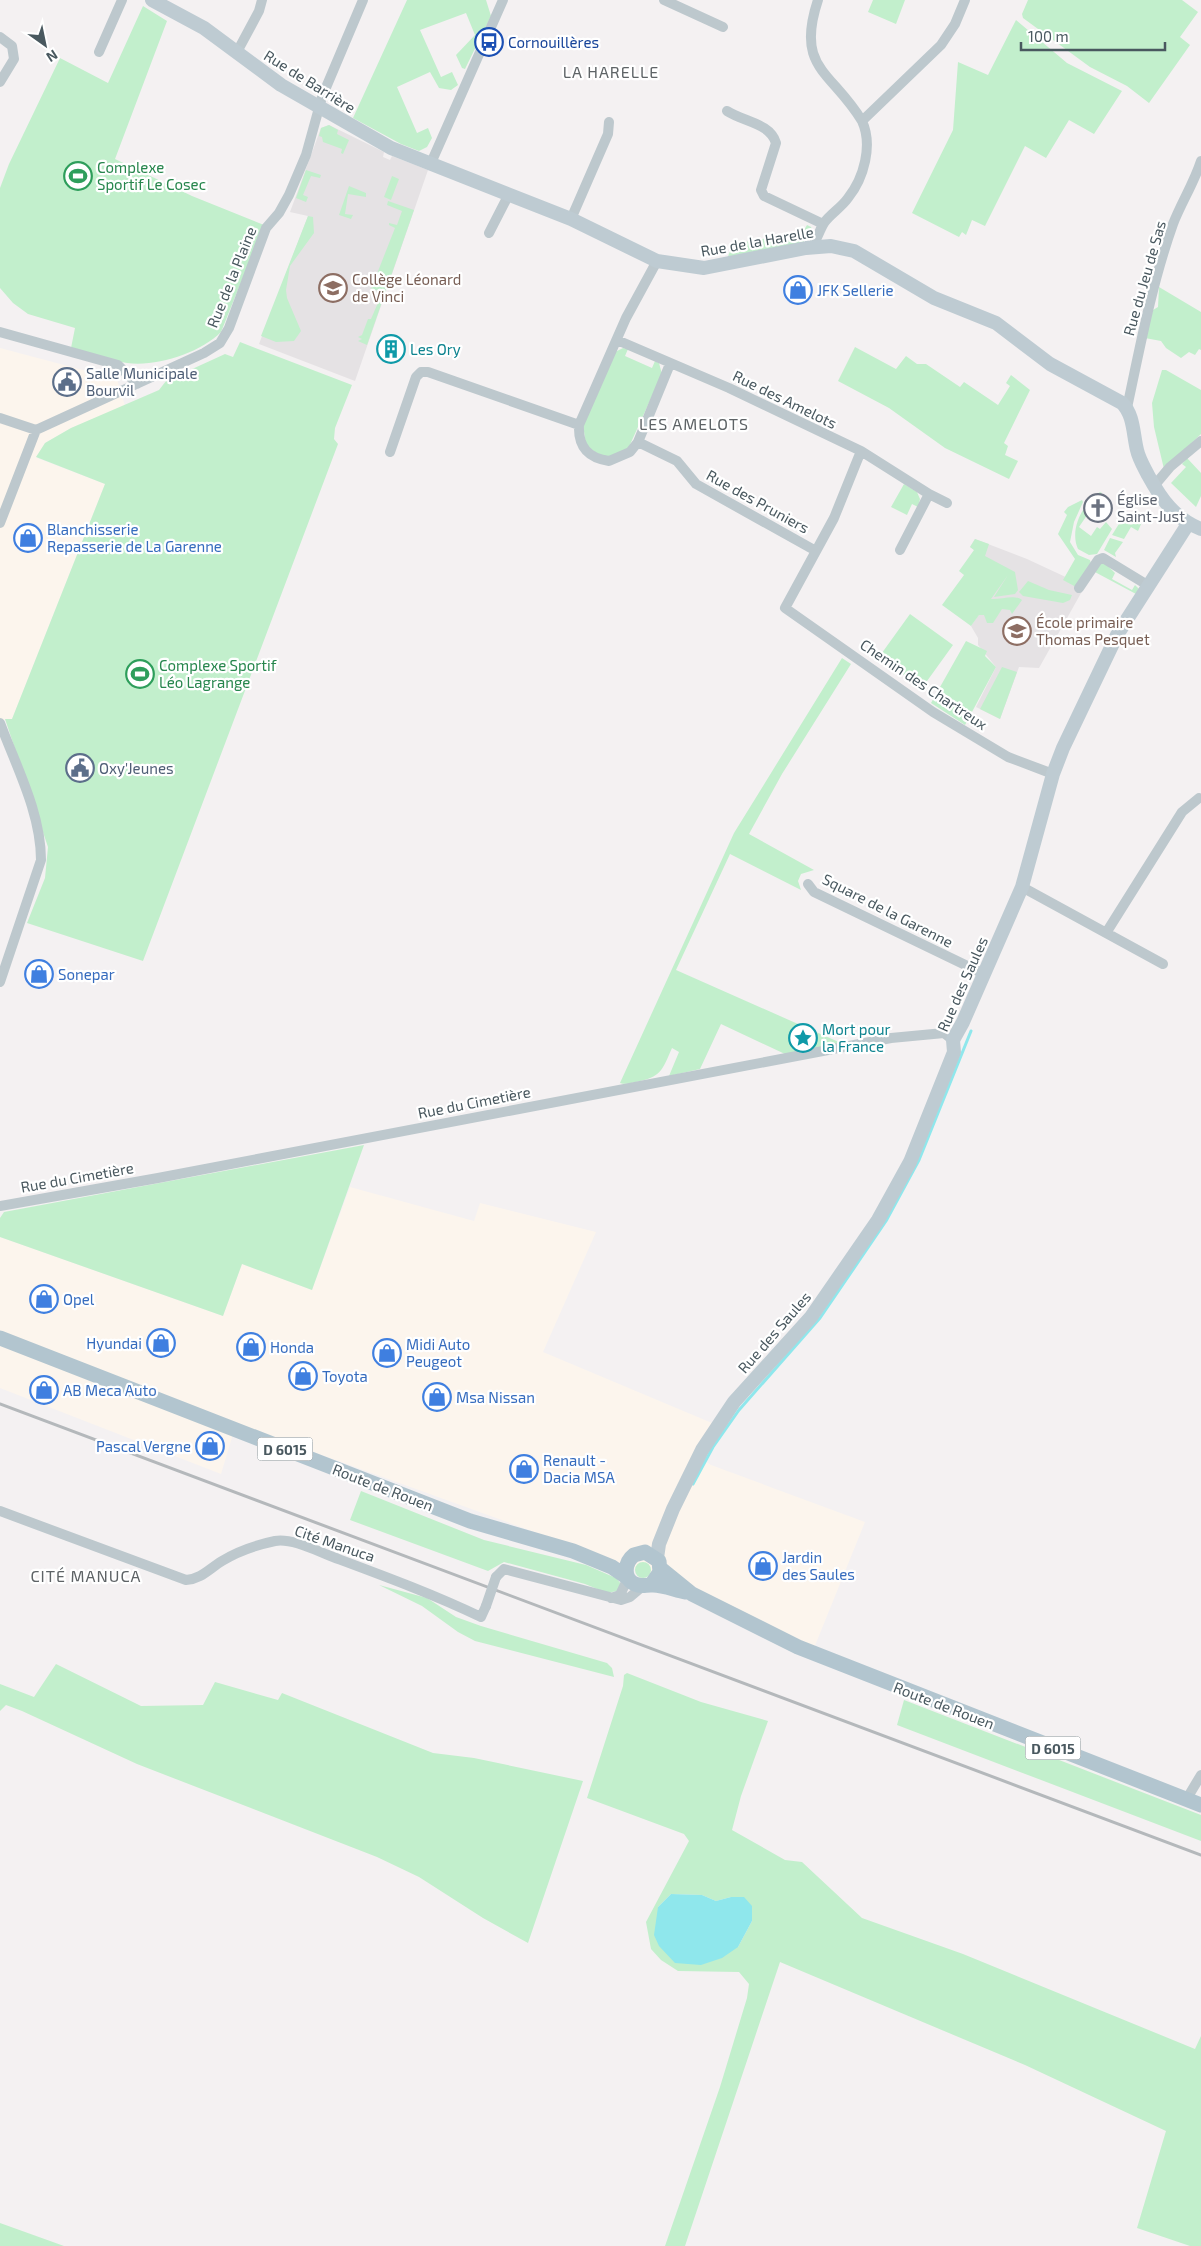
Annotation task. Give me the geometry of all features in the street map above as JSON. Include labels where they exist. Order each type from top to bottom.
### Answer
[{"type":"main road","name":"Route de Rouen","points":[[0,1338],[470,1521],[573,1551],[612,1567],[628,1578]]},
{"type":"main road","name":"Route de Rouen","points":[[573,1551],[615,1557],[636,1554]]},
{"type":"main road","points":[[636,1554],[651,1554],[659,1563],[659,1577],[647,1585],[636,1585],[628,1578],[626,1567],[636,1554]]},
{"type":"main road","name":"Route de Rouen","points":[[659,1563],[692,1594]]},
{"type":"main road","name":"Route de Rouen","points":[[647,1585],[692,1594],[798,1647],[1201,1806]]},
{"type":"street","points":[[99,52],[122,0]]},
{"type":"street","name":"Rue de Barrière","points":[[152,0],[204,28],[274,81],[391,148],[431,162]]},
{"type":"street","points":[[237,52],[259,11],[262,0]]},
{"type":"street","name":"Rue de la Plaine","points":[[36,430],[204,353],[220,343],[229,328],[266,228],[279,213],[289,195],[306,155],[322,97],[363,0]]},
{"type":"street","points":[[431,162],[504,0]]},
{"type":"street","points":[[664,0],[723,27]]},
{"type":"street","points":[[811,248],[822,227],[849,198],[865,163],[868,146],[866,131],[862,121],[816,62],[809,32],[818,0]]},
{"type":"street","points":[[862,121],[941,46],[955,24],[965,0]]},
{"type":"street","points":[[0,37],[12,46],[14,59],[0,82]]},
{"type":"street","points":[[727,111],[738,118],[768,129],[774,136],[776,143],[761,190],[764,196],[822,227],[828,239],[837,248]]},
{"type":"street","points":[[571,219],[608,134],[609,122]]},
{"type":"street","name":"Rue du Jeu de Sas","points":[[1127,408],[1139,350],[1174,224],[1194,182],[1201,161]]},
{"type":"street","name":"Rue de la Harelle","points":[[431,162],[571,219],[657,261],[704,268],[811,248],[837,248],[854,251],[934,298],[996,323],[1050,364],[1122,403],[1127,408]]},
{"type":"street","points":[[489,233],[509,194]]},
{"type":"street","points":[[657,261],[617,340],[579,425],[578,434],[582,446],[589,455],[597,459],[609,461],[620,458],[630,452],[638,442],[670,364]]},
{"type":"street","points":[[0,332],[118,365],[137,384]]},
{"type":"street","name":"Rue des Amelots","points":[[617,340],[729,388],[861,451],[928,494],[947,503]]},
{"type":"street","points":[[390,452],[416,377],[421,372],[428,372],[579,425]]},
{"type":"street","points":[[1127,408],[1130,412],[1137,453],[1154,486],[1172,512],[1194,527]]},
{"type":"street","points":[[0,418],[36,430],[0,523]]},
{"type":"street","points":[[1154,486],[1170,467],[1201,441]]},
{"type":"street","name":"Rue des Pruniers","points":[[638,442],[677,462],[696,484],[816,551]]},
{"type":"street","points":[[816,551],[834,518],[861,451]]},
{"type":"street","points":[[900,550],[928,494]]},
{"type":"street","name":"Rue des Saules","points":[[659,1563],[659,1544],[673,1509],[702,1450],[734,1402],[810,1317],[840,1278],[878,1220],[910,1162],[954,1052],[953,1040],[963,1022],[1022,887],[1053,774],[1063,748],[1117,635],[1173,547],[1194,527]]},
{"type":"street","name":"Chemin des Chartreux","points":[[816,551],[785,608],[933,712],[1008,758],[1053,774]]},
{"type":"street","points":[[1079,588],[1098,560],[1103,558],[1149,586]]},
{"type":"street","points":[[0,723],[35,816],[41,845],[41,860],[0,982]]},
{"type":"street","points":[[1106,933],[1182,812],[1199,798]]},
{"type":"street","name":"Square de la Garenne","points":[[808,884],[814,892],[984,974]]},
{"type":"street","points":[[1022,887],[1164,964]]},
{"type":"street","name":"Rue du Cimetière","points":[[0,1206],[158,1178],[891,1038],[944,1034],[953,1040]]},
{"type":"street","name":"Rue des Saules","points":[[636,1554],[673,1509]]},
{"type":"street","name":"Cité Manuca","points":[[0,1511],[186,1580],[196,1579],[222,1560],[250,1547],[278,1540],[297,1544],[397,1580],[437,1596],[481,1618],[496,1577],[504,1569],[511,1569],[610,1598]]},
{"type":"street","points":[[610,1598],[620,1595],[628,1578]]},
{"type":"street","points":[[610,1598],[620,1600],[630,1597],[647,1585]]},
{"type":"street","points":[[1186,1800],[1201,1775]]},
{"type":"shaded area","name":"Collège Léonard de Vinci","points":[[329,125],[384,152],[383,157],[390,160],[392,156],[428,170],[355,381],[259,344],[308,216],[290,212],[321,128]]},
{"type":"shaded area","points":[[0,348],[117,379],[125,406],[71,428],[45,443],[37,458],[105,484],[12,719],[0,720]]},
{"type":"shaded area","name":"École primaire Thomas Pesquet","points":[[975,539],[1027,559],[1085,586],[1039,668],[1019,667],[1000,719],[976,707],[996,667],[978,645],[978,638],[971,626],[1007,574],[970,547]]},
{"type":"shaded area","points":[[350,1187],[474,1221],[480,1203],[596,1232],[543,1352],[712,1423],[695,1454],[711,1465],[865,1522],[812,1653],[659,1577],[236,1424],[221,1474],[0,1388],[0,1237],[223,1316],[242,1264],[312,1290]]},
{"type":"green space","points":[[407,0],[486,0],[491,16],[465,69],[462,68],[456,55],[475,35],[466,13],[420,30],[441,77],[452,72],[458,85],[451,90],[439,88],[430,72],[397,87],[417,133],[428,128],[432,138],[427,147],[419,151],[401,144],[353,118]]},
{"type":"green space","points":[[873,0],[905,0],[896,24],[868,12]]},
{"type":"green space","points":[[1028,0],[1182,0],[1198,12],[1180,37],[1190,45],[1149,103],[1127,86],[1090,67],[1023,18],[1022,14]]},
{"type":"green space","name":"Complexe Sportif Le Cosec","points":[[143,6],[167,21],[115,159],[192,196],[264,225],[221,332],[212,340],[190,352],[177,357],[139,364],[113,360],[71,348],[75,328],[28,314],[13,303],[0,288],[0,188],[9,164],[60,58],[108,83]]},
{"type":"green space","points":[[1016,20],[1067,63],[1122,91],[1094,134],[1069,120],[1046,158],[1025,146],[985,226],[972,220],[966,235],[962,232],[959,237],[912,213],[953,130],[958,62],[988,75]]},
{"type":"green space","points":[[329,125],[338,130],[337,134],[349,140],[343,154],[341,153],[342,149],[323,142],[322,137],[319,136],[321,128]]},
{"type":"green space","points":[[306,170],[321,175],[320,178],[311,176],[303,195],[308,197],[306,202],[296,198]]},
{"type":"green space","points":[[392,176],[399,179],[391,200],[384,197]]},
{"type":"green space","points":[[349,186],[366,193],[366,197],[348,194],[345,214],[353,215],[351,219],[339,215]]},
{"type":"green space","points":[[388,201],[414,210],[367,345],[358,341],[362,339],[358,337],[362,335],[368,319],[371,319],[380,298],[377,296],[379,291],[371,289],[395,228],[389,225],[389,223],[397,225],[402,211],[387,205]]},
{"type":"green space","points":[[308,216],[313,217],[314,233],[290,266],[286,290],[287,298],[301,331],[294,341],[276,342],[261,336]]},
{"type":"green space","points":[[807,225],[811,227],[813,232],[810,238],[801,243],[727,259],[733,244],[803,232]]},
{"type":"green space","points":[[1159,287],[1201,312],[1201,350],[1199,349],[1195,355],[1189,352],[1181,358],[1166,348],[1161,341],[1145,338],[1153,310],[1158,307]]},
{"type":"green space","name":"Complexe Sportif Léo Lagrange","points":[[240,342],[352,385],[335,428],[334,439],[338,444],[143,961],[27,923],[45,878],[48,847],[5,719],[12,719],[105,484],[36,457],[45,443],[71,428],[159,390],[166,381],[225,354],[233,357]]},
{"type":"green space","points":[[855,347],[896,369],[906,356],[917,364],[926,364],[960,387],[964,382],[998,405],[1010,386],[1006,383],[1011,375],[1030,390],[1004,443],[1008,446],[1005,455],[1018,461],[1009,479],[945,448],[889,408],[838,381]]},
{"type":"green space","points":[[623,348],[628,349],[625,356],[652,368],[655,361],[659,363],[662,374],[628,449],[606,459],[586,446],[583,424],[615,352]]},
{"type":"green space","points":[[1162,370],[1166,370],[1201,390],[1201,434],[1164,469],[1154,427],[1152,403]]},
{"type":"green space","points":[[1187,458],[1201,473],[1201,496],[1196,507],[1171,483],[1186,467],[1182,464]]},
{"type":"green space","points":[[904,484],[917,492],[920,499],[918,507],[912,504],[907,515],[891,507]]},
{"type":"green space","points":[[1100,492],[1102,493],[1079,527],[1091,536],[1097,527],[1100,529],[1106,522],[1112,529],[1097,554],[1089,555],[1078,549],[1075,533],[1083,510]]},
{"type":"green space","points":[[1082,500],[1083,502],[1074,522],[1070,542],[1078,555],[1090,560],[1091,564],[1076,587],[1063,580],[1075,559],[1058,534],[1067,515],[1064,512],[1068,507]]},
{"type":"green space","points":[[1136,518],[1142,522],[1138,531],[1131,527],[1124,539],[1112,535],[1122,519],[1131,525]]},
{"type":"green space","points":[[1110,538],[1123,542],[1115,553],[1116,557],[1104,550]]},
{"type":"green space","points":[[975,539],[989,544],[985,556],[1015,572],[1018,590],[1015,594],[994,597],[1008,575],[991,599],[1011,597],[1022,600],[1012,614],[1010,610],[1002,609],[993,623],[987,623],[984,615],[979,615],[971,626],[942,605],[964,575],[959,571],[974,550],[970,547]]},
{"type":"green space","points":[[1104,562],[1115,573],[1112,579],[1132,590],[1135,585],[1139,589],[1136,594],[1093,571],[1096,566]]},
{"type":"green space","points":[[1028,581],[1049,590],[1072,595],[1070,600],[1063,603],[1023,596],[1019,592]]},
{"type":"green space","points":[[910,614],[953,645],[922,688],[879,657]]},
{"type":"green space","points":[[966,641],[987,651],[985,656],[996,667],[965,725],[931,703]]},
{"type":"green space","points":[[842,658],[851,664],[782,774],[749,834],[814,870],[801,874],[798,881],[801,890],[730,854],[676,970],[841,1043],[785,1054],[721,1024],[700,1069],[669,1076],[679,1052],[672,1048],[663,1068],[656,1075],[636,1082],[620,1083],[734,833]]},
{"type":"green space","points":[[1002,667],[1017,672],[1000,719],[980,709]]},
{"type":"green space","points":[[364,1145],[312,1290],[242,1264],[223,1316],[0,1237],[0,1218],[4,1212]]},
{"type":"green space","points":[[361,1491],[484,1540],[586,1565],[616,1578],[622,1585],[617,1591],[607,1593],[585,1584],[504,1562],[488,1571],[350,1520]]},
{"type":"green space","points":[[640,1562],[646,1562],[651,1567],[649,1576],[640,1578],[635,1573],[635,1567]]},
{"type":"green space","points":[[379,1585],[427,1598],[456,1617],[481,1626],[607,1663],[612,1668],[614,1677],[475,1641],[458,1632],[422,1606]]},
{"type":"green space","points":[[56,1664],[141,1706],[203,1705],[215,1682],[278,1700],[282,1693],[433,1753],[474,1758],[583,1781],[528,1943],[483,1918],[419,1877],[377,1857],[137,1764],[22,1711],[6,1705],[0,1711],[0,1684],[34,1697]]},
{"type":"green space","points":[[627,1673],[701,1702],[768,1721],[741,1796],[732,1830],[785,1860],[802,1862],[862,1918],[963,1954],[1195,2049],[1201,2036],[1201,2246],[1190,2246],[1137,2228],[1166,2131],[1025,2065],[780,1962],[685,2246],[665,2246],[720,2087],[747,1998],[749,1984],[739,1972],[678,1971],[661,1960],[651,1949],[646,1922],[689,1841],[684,1834],[587,1798],[623,1686],[624,1675]],"holes":[[[671,1894],[702,1895],[716,1901],[731,1897],[752,1921],[738,1947],[658,1907]]]},
{"type":"green space","points":[[904,1700],[1201,1815],[1201,1841],[897,1725]]},
{"type":"green space","points":[[0,2223],[64,2246],[0,2246]]},
{"type":"water","points":[[671,1894],[702,1895],[716,1901],[731,1897],[744,1897],[752,1906],[752,1921],[738,1947],[722,1958],[701,1965],[675,1963],[659,1946],[654,1935],[658,1907]]},
{"type":"waterway","points":[[693,1484],[713,1447],[739,1410],[820,1318],[886,1221],[919,1160],[971,1031]]},
{"type":"railway","points":[[0,1404],[1201,1855]]},
{"type":"place","name":"Cornouillères","points":[[489,42]]},
{"type":"place","name":"Complexe Sportif Le Cosec","points":[[78,176]]},
{"type":"place","name":"Collège Léonard de Vinci","points":[[333,288]]},
{"type":"place","name":"JFK Sellerie","points":[[798,290]]},
{"type":"place","name":"Les Ory","points":[[391,349]]},
{"type":"place","name":"Salle Municipale Bourvil","points":[[67,382]]},
{"type":"place","name":"Église Saint-Just","points":[[1098,508]]},
{"type":"place","name":"Blanchisserie Repasserie de La Garenne","points":[[28,538]]},
{"type":"place","name":"École primaire Thomas Pesquet","points":[[1017,631]]},
{"type":"place","name":"Complexe Sportif Léo Lagrange","points":[[140,674]]},
{"type":"place","name":"Oxy'Jeunes","points":[[80,768]]},
{"type":"place","name":"Sonepar","points":[[39,974]]},
{"type":"place","name":"Mort pour la France","points":[[803,1038]]},
{"type":"place","name":"Opel","points":[[44,1299]]},
{"type":"place","name":"Hyundai","points":[[161,1343]]},
{"type":"place","name":"Honda","points":[[251,1347]]},
{"type":"place","name":"Midi Auto Peugeot","points":[[387,1353]]},
{"type":"place","name":"Toyota","points":[[303,1376]]},
{"type":"place","name":"AB Meca Auto","points":[[44,1390]]},
{"type":"place","name":"Msa Nissan","points":[[437,1397]]},
{"type":"place","name":"Pascal Vergne","points":[[210,1446]]},
{"type":"place","name":"Renault - Dacia MSA","points":[[524,1469]]},
{"type":"place","name":"Jardin des Saules","points":[[763,1566]]},
{"type":"district","name":"LA HARELLE","points":[[611,71]]},
{"type":"district","name":"LES AMELOTS","points":[[694,423]]},
{"type":"district","name":"CITÉ MANUCA","points":[[86,1575]]}]
